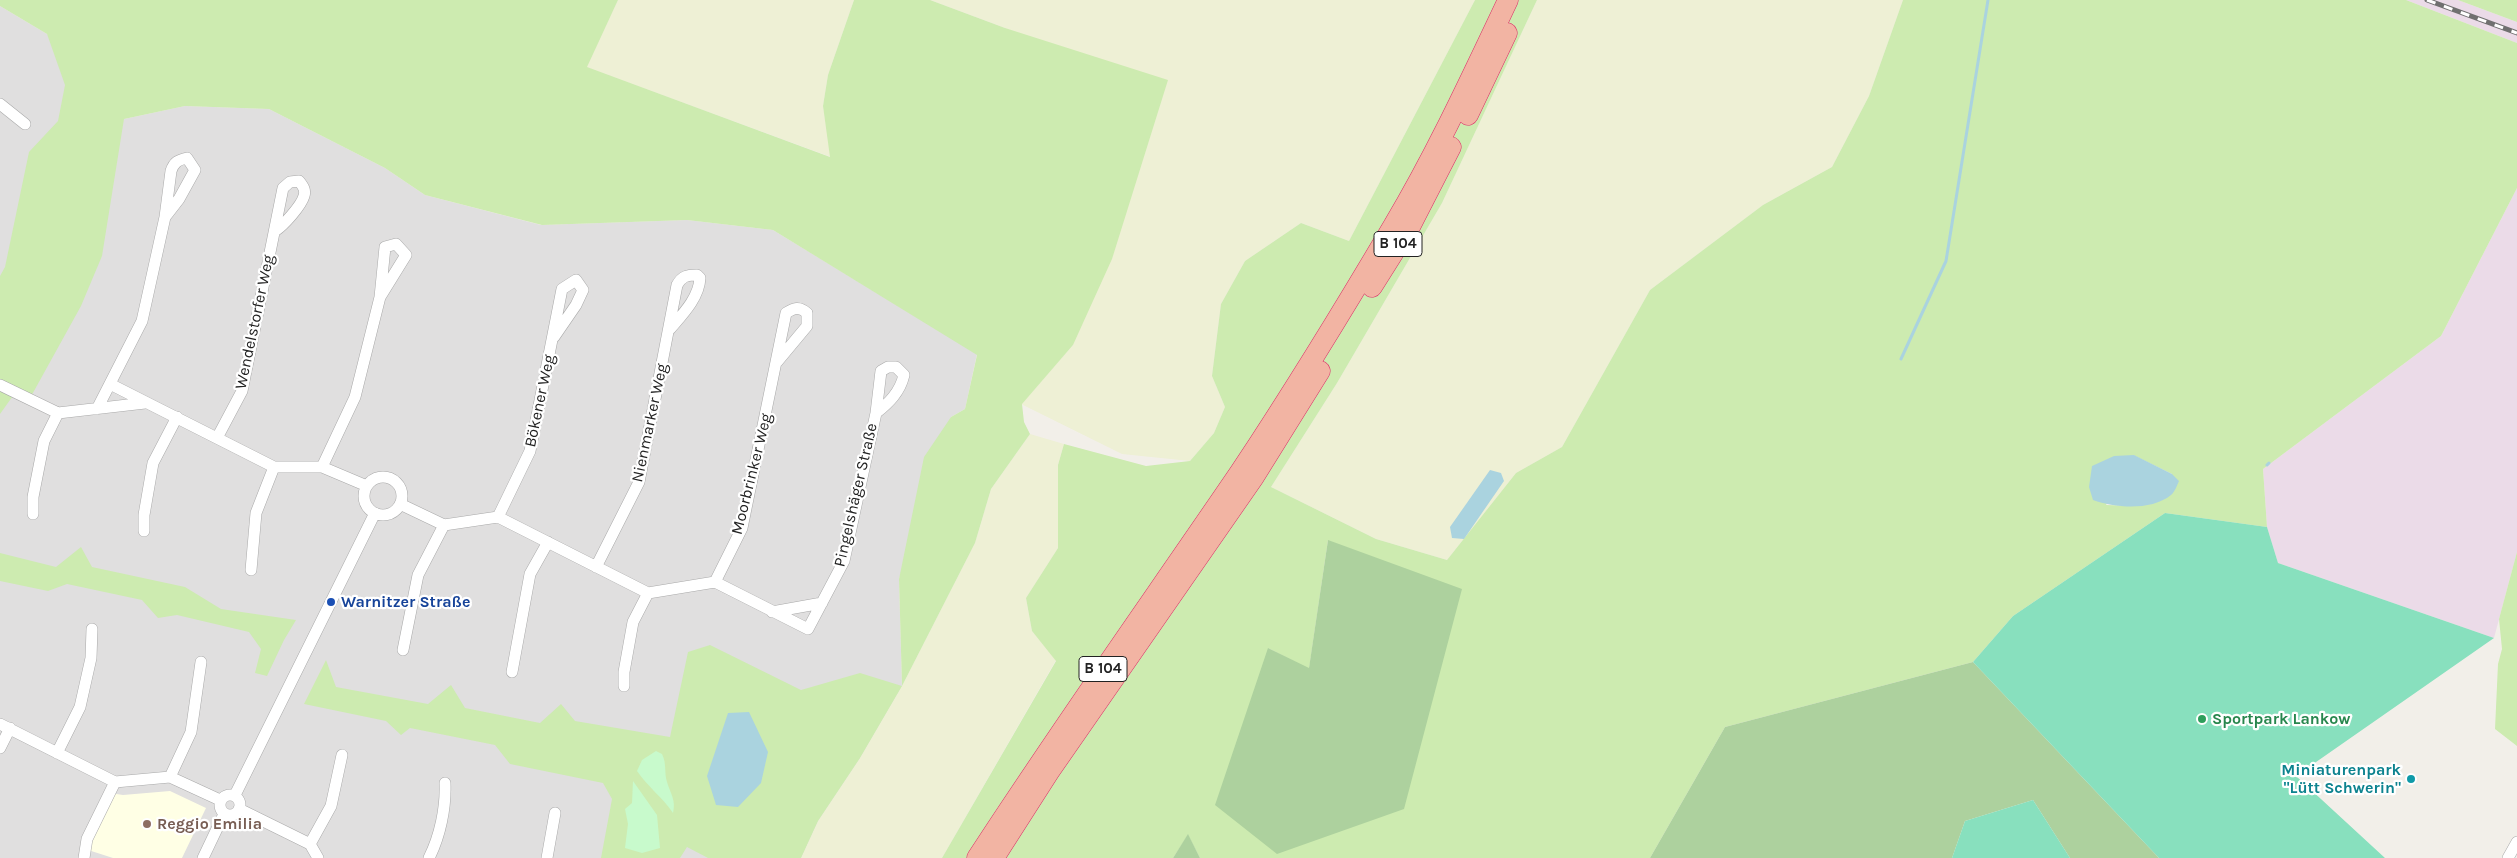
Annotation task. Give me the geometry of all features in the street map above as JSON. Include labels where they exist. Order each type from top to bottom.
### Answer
[{"type":"highway","name":"B 104","points":[[977,858],[1038,765],[1243,480],[1394,224],[1458,106],[1508,0]]},
{"type":"highway","name":"B 104","points":[[994,858],[1411,225],[1487,77],[1521,0]]},
{"type":"street","points":[[0,104],[25,124]]},
{"type":"street","points":[[97,409],[142,320],[166,217]]},
{"type":"street","name":"Wendelstorfer Weg","points":[[217,438],[242,391],[275,231]]},
{"type":"street","points":[[322,467],[355,397],[380,297]]},
{"type":"street","name":"Nienmarker Weg","points":[[596,567],[639,482],[670,329]]},
{"type":"street","name":"Bökener Weg","points":[[498,517],[530,451],[554,337]]},
{"type":"street","name":"Moorbrinker Weg","points":[[715,582],[742,528],[777,362]]},
{"type":"street","points":[[110,384],[274,467],[322,467],[367,486]]},
{"type":"street","points":[[0,385],[58,413],[146,403]]},
{"type":"street","points":[[33,514],[33,497],[44,441],[58,413]]},
{"type":"street","name":"Pingelshäger Straße","points":[[715,582],[808,629],[844,561],[876,413]]},
{"type":"street","points":[[144,531],[144,515],[153,463],[177,417]]},
{"type":"street","points":[[251,570],[256,513],[274,467]]},
{"type":"street","points":[[393,476],[401,490],[400,504],[390,514],[375,513],[365,501],[367,486],[378,478],[393,476]]},
{"type":"street","points":[[400,504],[444,525],[498,517],[648,593],[715,582]]},
{"type":"street","points":[[235,795],[375,513]]},
{"type":"street","points":[[403,650],[418,575],[444,525]]},
{"type":"street","points":[[512,672],[530,574],[548,542]]},
{"type":"street","points":[[624,686],[624,672],[633,622],[648,593]]},
{"type":"street","points":[[772,612],[822,603]]},
{"type":"street","points":[[57,753],[80,707],[91,658],[92,630]]},
{"type":"street","points":[[170,777],[191,732],[201,662]]},
{"type":"street","points":[[0,748],[5,726],[115,782],[170,777],[220,800]]},
{"type":"street","points":[[310,844],[331,806],[342,755]]},
{"type":"street","points":[[84,858],[87,839],[115,782]]},
{"type":"street","points":[[429,858],[440,826],[446,797],[445,783]]},
{"type":"street","points":[[220,800],[224,796],[235,795]]},
{"type":"street","points":[[224,814],[236,813],[239,809],[240,804],[235,795]]},
{"type":"street","points":[[220,800],[221,810],[224,814]]},
{"type":"street","points":[[239,809],[310,844],[318,858]]},
{"type":"street","points":[[547,858],[555,813]]},
{"type":"street","points":[[203,858],[224,814]]},
{"type":"street","points":[[2508,858],[2517,842]]},
{"type":"shaded area","points":[[618,0],[854,0],[828,75],[823,106],[831,157],[586,67]]},
{"type":"shaded area","points":[[930,0],[1475,0],[1349,241],[1301,223],[1245,261],[1221,304],[1212,376],[1225,407],[1214,433],[1190,461],[1122,454],[1021,404],[1073,345],[1005,28]]},
{"type":"shaded area","points":[[1537,0],[1903,0],[1869,96],[1832,167],[1763,205],[1650,290],[1562,447],[1516,473],[1447,560],[1376,539],[1271,487],[1337,383],[1442,203]]},
{"type":"shaded area","points":[[2406,0],[2458,0],[2517,22],[2517,43]]},
{"type":"shaded area","points":[[0,6],[47,34],[124,119],[185,106],[269,109],[385,168],[425,195],[541,225],[687,220],[773,230],[977,354],[965,409],[951,417],[899,579],[902,686],[860,758],[818,821],[801,858],[0,858]]},
{"type":"shaded area","points":[[2517,188],[2517,552],[2494,638],[2278,563],[2267,527],[2263,469],[2441,336]]},
{"type":"shaded area","points":[[1030,434],[1064,444],[1058,465],[1058,548],[1026,598],[1032,631],[1056,660],[942,858],[801,858],[818,821],[860,758],[902,686],[975,543],[991,489]]},
{"type":"shaded area","name":"Reggio Emilia","points":[[170,791],[206,808],[182,858],[113,858],[85,849],[110,793],[123,795]]},
{"type":"green space","points":[[0,0],[618,0],[587,67],[830,157],[823,106],[828,75],[854,0],[930,0],[1005,28],[1168,80],[1112,259],[1073,345],[1022,404],[1024,422],[1030,434],[991,489],[975,543],[902,686],[899,579],[924,457],[951,417],[965,409],[977,355],[773,230],[687,220],[542,225],[425,195],[385,168],[269,109],[185,106],[124,119],[102,256],[81,306],[29,400],[15,393],[0,414],[0,276],[5,267],[29,152],[58,121],[65,85],[47,34],[0,6]]},
{"type":"green space","points":[[1475,0],[1537,0],[1442,203],[1337,383],[1271,487],[1376,539],[1447,560],[1516,473],[1562,447],[1650,290],[1763,205],[1832,167],[1869,96],[1903,0],[2406,0],[2517,43],[2517,188],[2441,336],[2263,469],[2267,527],[2165,513],[2013,616],[1973,662],[1725,727],[1650,858],[1200,858],[1188,835],[1173,858],[942,858],[1056,661],[1032,631],[1026,598],[1058,548],[1058,465],[1064,444],[1146,466],[1190,461],[1214,433],[1225,407],[1212,376],[1221,304],[1245,261],[1301,223],[1349,241]],"holes":[[[2133,455],[2172,474],[2139,506],[2106,505]],[[1328,540],[1404,809],[1268,648],[1309,669]]]},
{"type":"green space","points":[[2458,0],[2517,0],[2517,22]]},
{"type":"green space","name":"Sportpark Lankow","points":[[2165,513],[2267,527],[2278,563],[2494,638],[2296,776],[2385,858],[2159,858],[1973,662],[2013,616]]},
{"type":"green space","points":[[1328,540],[1462,589],[1404,809],[1277,854],[1215,805],[1268,648],[1309,668]]},
{"type":"green space","points":[[81,547],[92,567],[185,587],[221,609],[296,620],[267,676],[255,673],[261,649],[249,632],[177,615],[158,618],[142,600],[67,584],[48,591],[0,581],[0,553],[56,567]]},
{"type":"green space","points":[[2517,552],[2517,746],[2495,729],[2498,664],[2502,649],[2499,619]]},
{"type":"green space","points":[[710,645],[801,690],[860,673],[902,686],[860,758],[818,821],[801,858],[708,858],[687,847],[680,858],[601,858],[612,799],[603,783],[510,764],[495,745],[410,728],[401,735],[386,721],[304,704],[326,660],[336,687],[428,704],[451,685],[465,708],[540,723],[561,704],[575,721],[670,737],[688,652]]},
{"type":"green space","points":[[1973,662],[2159,858],[2070,858],[2033,800],[1965,821],[1952,858],[1650,858],[1725,727]]},
{"type":"green space","points":[[656,751],[662,754],[664,758],[666,779],[673,801],[673,813],[637,771],[642,760]]},
{"type":"green space","points":[[633,781],[657,815],[660,848],[642,853],[625,848],[628,824],[625,809],[632,803]]},
{"type":"green space","points":[[2033,800],[2070,858],[1952,858],[1965,821]]},
{"type":"green space","points":[[1188,834],[1200,858],[1173,858]]},
{"type":"water","points":[[2134,455],[2172,474],[2179,481],[2172,494],[2154,504],[2144,506],[2112,505],[2093,500],[2089,487],[2092,466],[2114,456]]},
{"type":"water","points":[[1490,470],[1501,473],[1504,481],[1464,539],[1452,538],[1450,527]]},
{"type":"water","points":[[749,712],[768,752],[761,783],[738,807],[716,805],[707,776],[728,713]]},
{"type":"waterway","points":[[1901,359],[1946,261],[1988,0]]},
{"type":"railway","points":[[2427,0],[2517,33]]},
{"type":"place","name":"Warnitzer Straße","points":[[331,602]]},
{"type":"place","name":"Sportpark Lankow","points":[[2202,719]]},
{"type":"place","name":"Miniaturenpark \"Lütt Schwerin\"","points":[[2411,779]]},
{"type":"place","name":"Reggio Emilia","points":[[147,824]]}]
